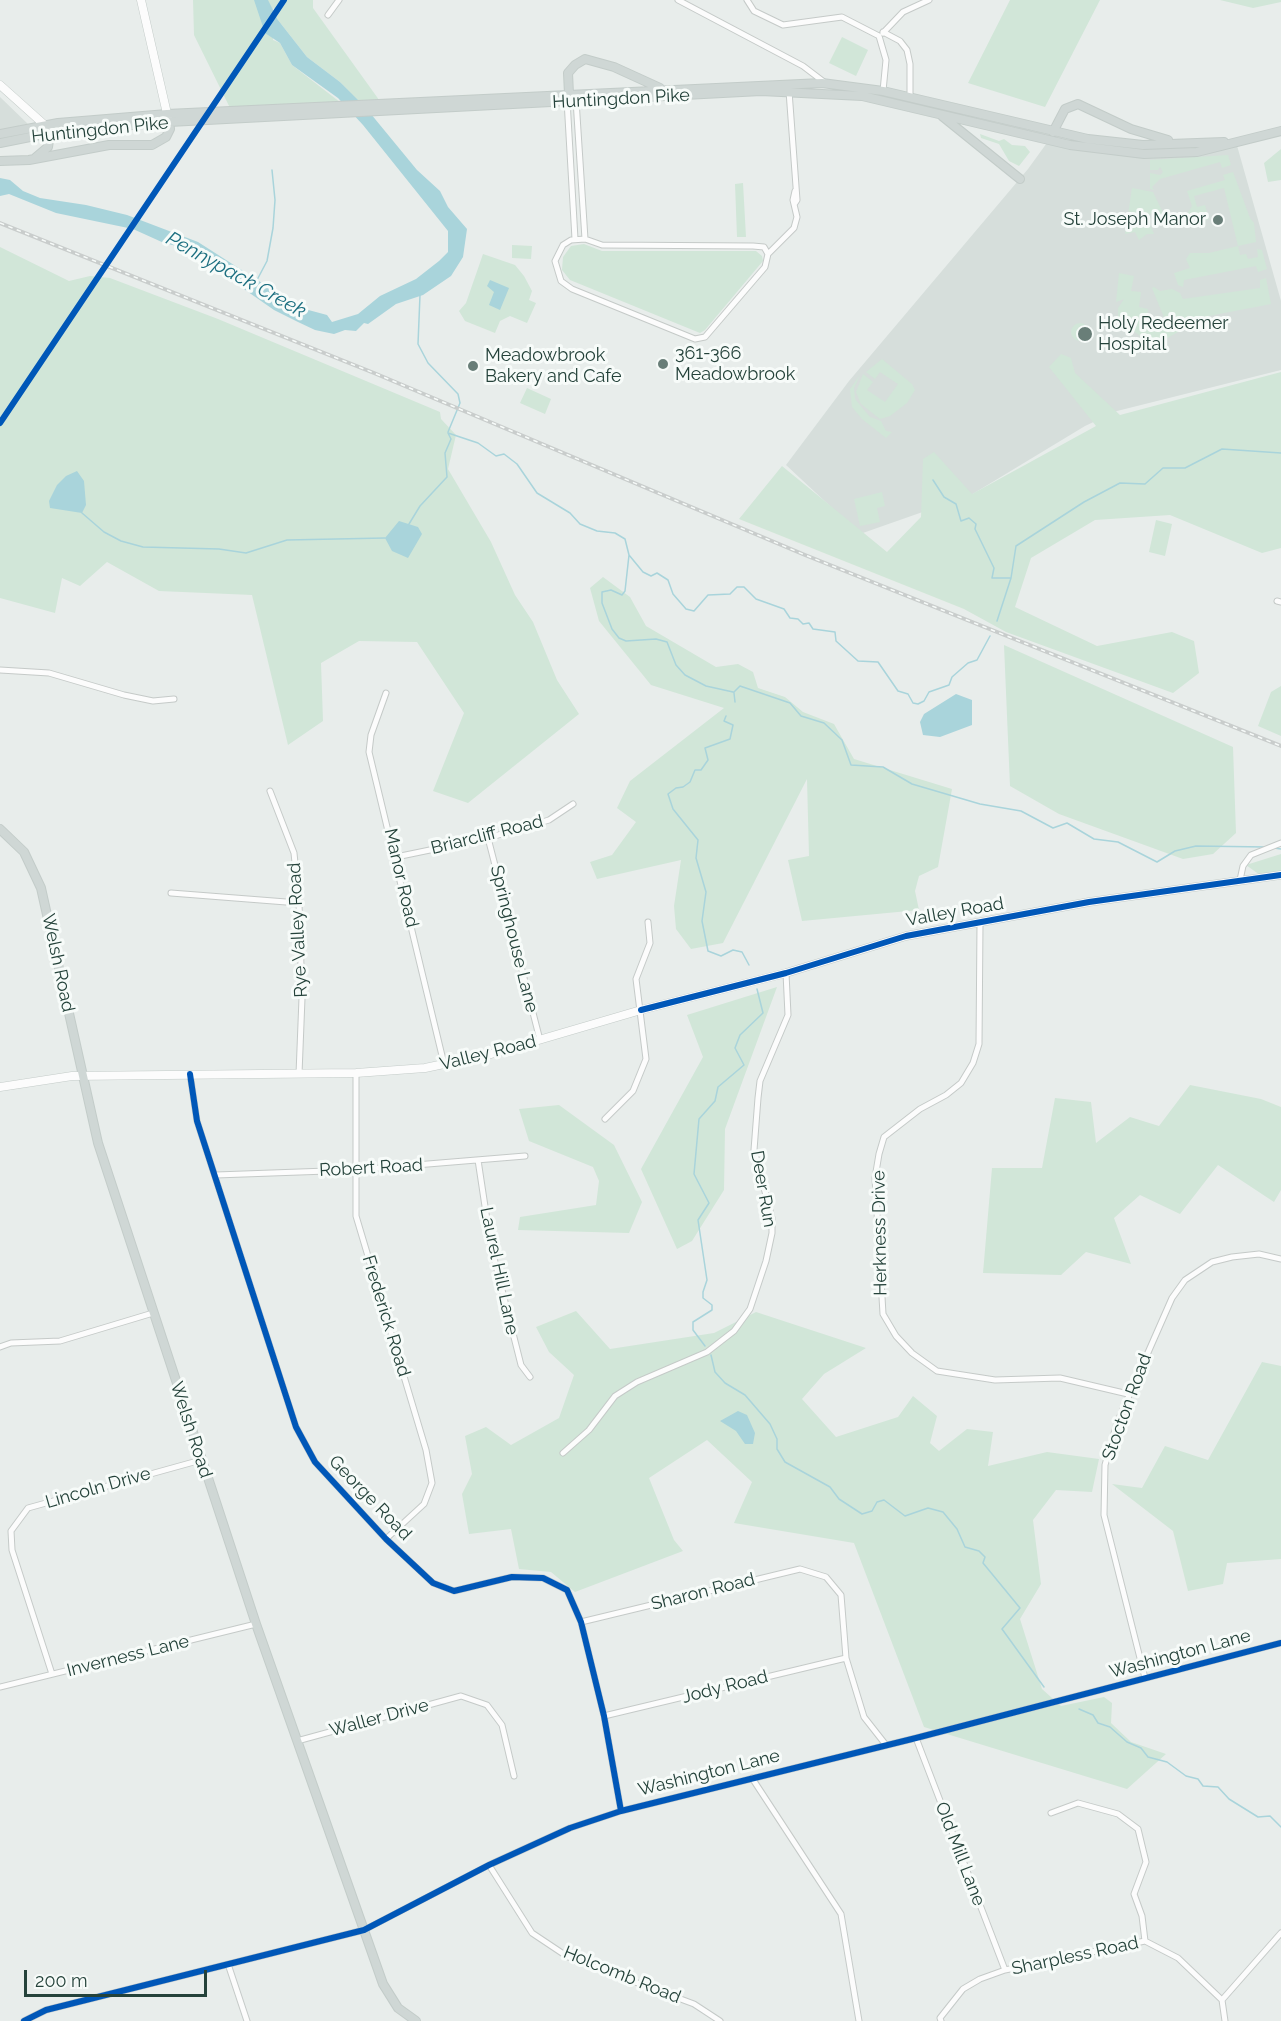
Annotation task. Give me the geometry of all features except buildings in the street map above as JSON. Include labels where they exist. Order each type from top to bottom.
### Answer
[{"type":"main road","points":[[0,161],[29,160],[89,147],[157,143],[169,133],[168,118],[141,0]]},
{"type":"main road","points":[[568,98],[568,73],[578,62],[588,59],[621,70],[663,89]]},
{"type":"main road","name":"Huntingdon Pike","points":[[0,134],[168,118],[220,121],[382,112],[663,89],[825,83],[883,91],[1053,132],[1118,143],[1236,142]]},
{"type":"main road","points":[[0,86],[48,129],[48,147],[41,154],[29,160]]},
{"type":"main road","name":"Huntingdon Pike","points":[[188,118],[225,112],[373,104],[568,98],[578,103],[789,91],[862,96],[1105,151],[1171,154],[1281,131]]},
{"type":"main road","points":[[1053,132],[1065,109],[1078,104],[1152,137],[1194,142]]},
{"type":"main road","points":[[939,114],[1020,179]]},
{"type":"main road","name":"Huntingdon Pike","points":[[0,143],[48,129]]},
{"type":"main road","name":"Welsh Road","points":[[0,829],[24,852],[41,888],[98,1143],[256,1624],[383,1984],[398,2008],[416,2021]]},
{"type":"main road","name":"Valley Road","points":[[0,1087],[83,1075],[356,1073],[399,1071],[444,1064],[786,973],[906,936],[1089,902],[1281,875]]},
{"type":"street","points":[[328,15],[339,0]]},
{"type":"street","points":[[678,0],[803,66],[825,83]]},
{"type":"street","points":[[747,0],[754,11],[783,25],[842,17],[900,41],[907,50],[910,64],[910,98]]},
{"type":"street","points":[[881,34],[903,12],[929,0]]},
{"type":"street","points":[[881,34],[886,60],[883,91]]},
{"type":"street","points":[[768,254],[764,247],[602,245],[585,239],[575,239],[563,244],[558,251],[556,270],[561,281],[572,289],[695,339],[705,337],[765,267],[768,254],[794,228],[797,217],[789,91]]},
{"type":"street","points":[[568,98],[575,239]]},
{"type":"street","points":[[578,103],[585,239]]},
{"type":"street","points":[[0,670],[49,673],[124,696],[153,701],[174,699]]},
{"type":"street","name":"Manor Road","points":[[386,693],[371,735],[369,752],[444,1064]]},
{"type":"street","name":"Rye Valley Road","points":[[270,791],[294,853],[299,903],[302,998],[299,1074]]},
{"type":"street","name":"Briarcliff Road","points":[[396,857],[488,838],[549,820],[573,804]]},
{"type":"street","name":"Springhouse Lane","points":[[488,838],[540,1040]]},
{"type":"street","points":[[1240,880],[1244,866],[1256,851],[1281,843]]},
{"type":"street","points":[[171,893],[299,903]]},
{"type":"street","points":[[605,1119],[633,1091],[646,1059],[636,979],[650,943],[648,922]]},
{"type":"street","name":"Herkness Drive","points":[[980,924],[979,1044],[973,1063],[961,1083],[946,1095],[920,1109],[884,1137],[879,1154],[875,1178],[882,1314],[896,1336],[912,1353],[938,1371],[995,1380],[1060,1378],[1128,1394]]},
{"type":"street","name":"Deer Run","points":[[563,1453],[589,1430],[615,1396],[637,1382],[707,1352],[734,1331],[750,1309],[766,1261],[772,1233],[772,1218],[754,1150],[758,1098],[760,1081],[788,1015],[786,973]]},
{"type":"street","name":"Frederick Road","points":[[356,1073],[356,1216],[426,1450],[432,1483],[424,1504],[386,1539]]},
{"type":"street","name":"George Road","points":[[190,1074],[197,1121],[296,1427],[315,1462],[386,1539],[434,1583],[454,1591],[512,1577],[543,1578],[567,1590],[581,1622],[604,1716],[621,1811]]},
{"type":"street","name":"Robert Road","points":[[216,1174],[355,1170],[525,1156]]},
{"type":"street","name":"Laurel Hill Lane","points":[[478,1160],[491,1246],[520,1365],[530,1377]]},
{"type":"street","name":"Stocton Road","points":[[1145,1678],[1104,1515],[1105,1465],[1128,1394],[1172,1298],[1185,1280],[1212,1262],[1232,1257],[1259,1254],[1281,1259]]},
{"type":"street","points":[[0,1347],[11,1343],[60,1341],[153,1313]]},
{"type":"street","name":"Lincoln Drive","points":[[52,1674],[12,1550],[11,1531],[28,1508],[201,1460]]},
{"type":"street","name":"Sharon Road","points":[[581,1622],[800,1569],[826,1577],[841,1595],[846,1658]]},
{"type":"street","name":"Inverness Lane","points":[[0,1688],[256,1624]]},
{"type":"street","name":"Washington Lane","points":[[24,2021],[46,2010],[364,1930],[489,1865],[570,1828],[621,1811],[1281,1644]]},
{"type":"street","points":[[846,1658],[864,1717],[886,1745]]},
{"type":"street","name":"Jody Road","points":[[604,1716],[846,1658]]},
{"type":"street","name":"Waller Drive","points":[[297,1741],[461,1696],[487,1705],[502,1725],[514,1776]]},
{"type":"street","name":"Old Mill Lane","points":[[916,1738],[1005,1970]]},
{"type":"street","points":[[752,1778],[841,1914],[859,2021]]},
{"type":"street","points":[[1051,1813],[1078,1803],[1118,1814],[1138,1828],[1146,1862],[1134,1894],[1142,1916],[1145,1941]]},
{"type":"street","name":"Holcomb Road","points":[[489,1865],[532,1933],[568,1957],[694,2004],[720,2021]]},
{"type":"street","points":[[1225,2021],[1222,2000],[1281,1933]]},
{"type":"street","name":"Sharpless Road","points":[[941,2021],[940,2018],[963,1989],[980,1979],[1005,1970],[1145,1941],[1178,1958],[1222,2000]]},
{"type":"street","points":[[228,1964],[247,2021]]},
{"type":"shaded area","points":[[0,97],[28,124],[0,130]]},
{"type":"shaded area","name":"Holy Redeemer Hospital","points":[[1049,140],[1171,154],[1236,142],[1281,301],[1281,370],[1117,411],[1085,426],[971,495],[860,534],[786,465],[849,381],[1028,169]]},
{"type":"green space","points":[[193,0],[313,0],[313,8],[382,104],[362,105],[340,82],[307,57],[278,20],[273,7],[273,40],[280,43],[292,65],[345,106],[232,112],[194,35]]},
{"type":"green space","points":[[1010,0],[1100,0],[1045,107],[968,83]]},
{"type":"green space","points":[[1220,0],[1281,0],[1281,2],[1253,8]]},
{"type":"green space","points":[[842,37],[868,50],[856,76],[829,63]]},
{"type":"green space","points":[[980,134],[999,141],[1004,139],[1012,145],[1025,146],[1030,152],[1019,166],[1009,161],[999,144],[981,138]]},
{"type":"green space","points":[[1281,149],[1281,180],[1268,182],[1264,163]]},
{"type":"green space","points":[[1228,155],[1231,165],[1222,168],[1220,162],[1160,179],[1152,187],[1154,190],[1150,189],[1150,173],[1160,175],[1163,172],[1160,167],[1158,170],[1150,170],[1150,160]]},
{"type":"green space","points":[[1233,172],[1254,223],[1256,242],[1238,246],[1224,188],[1194,196],[1197,207],[1205,205],[1209,219],[1200,223],[1196,217],[1177,228],[1177,222],[1184,219],[1192,206],[1187,191],[1225,180],[1223,175]]},
{"type":"green space","points":[[743,183],[746,237],[737,237],[735,184]]},
{"type":"green space","points":[[1132,188],[1153,192],[1167,221],[1166,228],[1158,213],[1152,213],[1146,216],[1154,234],[1147,234],[1139,240],[1135,232],[1125,234]]},
{"type":"green space","points":[[584,244],[602,251],[756,251],[762,256],[763,261],[700,333],[570,280],[562,270],[563,257],[571,246]]},
{"type":"green space","points":[[512,245],[532,246],[531,259],[512,258]]},
{"type":"green space","points":[[1238,246],[1240,255],[1246,254],[1248,259],[1258,257],[1257,249],[1262,250],[1267,269],[1258,272],[1256,266],[1184,280],[1183,287],[1178,285],[1174,273],[1190,268],[1186,259],[1190,253],[1209,253]]},
{"type":"green space","points":[[0,247],[69,281],[90,276],[110,278],[218,319],[440,412],[441,419],[456,435],[448,469],[491,542],[515,595],[533,622],[557,680],[579,714],[468,803],[433,791],[464,713],[417,642],[359,641],[321,663],[323,721],[288,745],[252,595],[159,591],[107,562],[80,586],[62,578],[55,613],[0,598]]},
{"type":"green space","points":[[483,254],[515,265],[524,276],[532,291],[529,300],[536,303],[527,323],[510,316],[500,321],[495,333],[465,321],[459,311],[466,303]]},
{"type":"green space","points":[[1119,273],[1134,276],[1131,291],[1141,292],[1139,307],[1148,309],[1146,323],[1158,327],[1168,323],[1168,320],[1165,320],[1152,288],[1154,287],[1160,291],[1172,289],[1180,293],[1183,299],[1260,288],[1260,280],[1266,278],[1271,304],[1183,321],[1187,327],[1155,345],[1118,319],[1118,308],[1124,299],[1116,302]]},
{"type":"green space","points":[[1076,323],[1084,323],[1089,328],[1087,339],[1076,341],[1071,336],[1071,328]]},
{"type":"green space","points":[[1061,354],[1071,358],[1075,373],[1120,415],[1281,372],[1281,548],[1262,553],[1170,515],[1095,520],[1031,558],[1015,607],[1097,646],[1172,632],[1194,641],[1199,673],[1173,693],[1006,632],[964,609],[739,519],[782,466],[887,552],[921,517],[923,459],[934,452],[972,494],[1096,426],[1049,367]]},
{"type":"green space","points":[[882,359],[912,384],[915,390],[907,403],[890,416],[880,419],[861,404],[856,392],[863,374],[873,382],[867,390],[885,402],[898,384],[880,372],[875,379],[866,372]]},
{"type":"green space","points":[[860,375],[854,388],[855,399],[870,417],[881,421],[886,431],[892,432],[886,438],[862,419],[852,407],[850,389]]},
{"type":"green space","points":[[527,388],[551,399],[545,414],[520,403]]},
{"type":"green space","points":[[882,492],[885,506],[877,508],[880,522],[860,526],[854,499]]},
{"type":"green space","points":[[1156,520],[1172,524],[1165,556],[1149,552]]},
{"type":"green space","points":[[603,577],[630,597],[646,626],[716,667],[738,664],[753,672],[758,688],[785,697],[803,712],[834,724],[854,759],[952,789],[938,867],[919,876],[915,891],[919,910],[802,921],[788,860],[809,856],[807,779],[723,943],[691,949],[676,929],[674,906],[681,860],[597,879],[590,862],[612,855],[636,822],[617,808],[630,781],[724,708],[651,685],[599,621],[590,588]]},
{"type":"green space","points":[[1004,645],[1233,747],[1236,833],[1213,854],[1183,859],[1059,814],[1010,786]]},
{"type":"green space","points":[[1281,686],[1281,736],[1258,726],[1271,692]]},
{"type":"green space","points":[[1281,854],[1281,874],[1260,875],[1246,865]]},
{"type":"green space","points":[[777,987],[725,1129],[724,1190],[692,1241],[677,1249],[641,1169],[703,1057],[687,1015]]},
{"type":"green space","points":[[1190,1085],[1261,1099],[1281,1107],[1281,1190],[1274,1202],[1218,1165],[1180,1214],[1140,1195],[1114,1218],[1131,1264],[1086,1252],[1061,1275],[983,1273],[992,1168],[1042,1168],[1055,1098],[1091,1102],[1096,1143],[1130,1117],[1159,1126]]},
{"type":"green space","points":[[559,1105],[614,1145],[642,1202],[629,1233],[518,1230],[520,1217],[596,1205],[599,1181],[593,1167],[529,1141],[519,1109]]},
{"type":"green space","points":[[576,1311],[610,1349],[714,1333],[756,1312],[866,1348],[824,1374],[802,1399],[836,1437],[898,1417],[913,1396],[937,1416],[930,1443],[939,1451],[967,1429],[993,1432],[988,1466],[1047,1452],[1099,1459],[1092,1492],[1056,1490],[1033,1520],[1041,1584],[1020,1619],[1042,1689],[1061,1706],[1104,1697],[1112,1703],[1111,1723],[1131,1742],[1166,1754],[1127,1789],[924,1727],[854,1543],[734,1523],[752,1482],[707,1440],[649,1478],[674,1540],[683,1551],[575,1592],[551,1572],[519,1569],[511,1529],[469,1534],[462,1494],[472,1474],[465,1436],[486,1427],[511,1445],[559,1418],[574,1375],[549,1352],[536,1327]]},
{"type":"green space","points":[[1262,1362],[1281,1366],[1281,1559],[1227,1563],[1223,1584],[1188,1591],[1173,1531],[1112,1484],[1142,1488],[1165,1446],[1208,1460]]},
{"type":"water","name":"Pennypack Creek","points":[[254,0],[268,0],[278,20],[307,57],[340,82],[366,108],[417,170],[440,191],[448,207],[467,229],[463,257],[451,276],[423,295],[396,304],[368,324],[364,323],[356,331],[345,330],[334,334],[315,330],[298,322],[274,310],[185,248],[164,243],[133,229],[56,213],[9,194],[0,196],[0,178],[10,180],[23,191],[40,198],[86,205],[127,215],[198,242],[301,308],[327,315],[332,322],[358,314],[380,296],[416,279],[448,252],[448,231],[363,125],[338,98],[292,65],[280,43],[265,33]]},
{"type":"water","points":[[490,280],[509,288],[500,310],[489,305],[494,292],[487,286]]},
{"type":"water","points":[[77,471],[84,481],[86,505],[82,513],[50,508],[49,501],[57,485],[66,476]]},
{"type":"water","points":[[399,521],[418,527],[422,534],[408,558],[392,551],[385,538]]},
{"type":"water","points":[[956,694],[972,700],[972,725],[940,737],[923,735],[920,722],[924,714]]},
{"type":"water","points":[[738,1411],[747,1415],[755,1433],[753,1444],[745,1444],[736,1431],[720,1421]]},
{"type":"waterway","name":"Pennypack Creek","points":[[257,280],[267,261],[273,228],[275,200],[272,170]]},
{"type":"waterway","points":[[420,295],[418,344],[428,363],[458,394],[460,403],[448,432]]},
{"type":"waterway","points":[[448,433],[478,443],[496,456],[504,454],[517,464],[537,493],[570,513],[580,524],[597,531],[615,533],[625,539],[629,555],[625,591],[622,595],[611,590],[602,592],[602,603],[612,629],[619,638],[626,641],[656,639],[667,642],[676,665],[685,675],[706,686],[733,692]]},
{"type":"waterway","points":[[409,524],[420,506],[447,477],[445,453],[451,439],[448,433]]},
{"type":"waterway","points":[[997,621],[1011,578],[1016,546],[1084,502],[1120,483],[1145,484],[1163,468],[1185,468],[1222,449],[1281,453]]},
{"type":"waterway","points":[[933,480],[944,497],[956,504],[961,521],[969,518],[976,524],[975,529],[994,568],[992,578],[1010,578]]},
{"type":"waterway","points":[[82,513],[104,532],[121,541],[143,547],[219,549],[246,553],[287,540],[385,538]]},
{"type":"waterway","points":[[629,555],[643,572],[651,576],[657,573],[668,580],[673,594],[686,609],[694,611],[708,595],[730,594],[737,587],[744,587],[756,599],[784,609],[790,618],[798,619],[803,624],[809,623],[813,629],[835,632],[836,641],[858,661],[878,662],[898,691],[908,694],[913,703],[918,704],[924,701],[929,692],[949,685],[952,677],[968,663],[977,660],[990,636]]},
{"type":"waterway","points":[[734,692],[740,686],[790,703],[801,716],[824,723],[842,740],[851,765],[883,767],[912,784],[980,804],[1021,811],[1053,828],[1067,823],[1094,839],[1118,842],[1157,862],[1175,851],[1196,846],[1266,847]]},
{"type":"waterway","points":[[734,693],[735,702]]},
{"type":"waterway","points":[[726,716],[724,721],[733,725],[730,739],[705,748],[708,760],[701,770],[695,770],[690,782],[668,794],[673,809],[698,840],[696,858],[706,892],[702,921],[708,951],[721,956],[733,950],[742,952],[749,965]]},
{"type":"waterway","points":[[1274,848],[1281,849]]},
{"type":"waterway","points":[[705,1346],[693,1330],[693,1322],[712,1310],[712,1305],[703,1298],[707,1280],[698,1220],[709,1203],[694,1174],[699,1119],[715,1101],[718,1087],[744,1065],[735,1048],[740,1035],[763,1013],[757,989]]},
{"type":"waterway","points":[[711,1355],[715,1372],[725,1383],[745,1395],[770,1424],[777,1439],[777,1449],[785,1462],[830,1487],[839,1499],[862,1514],[872,1511],[877,1502],[884,1500],[905,1516],[928,1508],[943,1512],[957,1529],[965,1547],[979,1551],[985,1557],[983,1563],[1020,1608],[1002,1629],[1044,1687]]},
{"type":"waterway","points":[[1079,1709],[1093,1715],[1098,1723],[1110,1727],[1127,1742],[1141,1748],[1148,1757],[1167,1762],[1186,1776],[1198,1779],[1203,1786],[1218,1787],[1229,1799],[1258,1817],[1270,1816],[1281,1827]]},
{"type":"railway","points":[[0,223],[374,373],[805,555],[1281,746]]},
{"type":"cycle path","points":[[0,423],[284,0]]},
{"type":"cycle path","points":[[641,1010],[786,973],[906,936],[1089,902],[1281,875]]},
{"type":"cycle path","points":[[190,1074],[197,1121],[296,1427],[315,1462],[386,1539],[433,1583],[454,1591],[512,1577],[543,1578],[567,1590],[581,1622],[604,1716],[621,1811]]},
{"type":"cycle path","points":[[24,2021],[46,2010],[364,1930],[489,1865],[570,1828],[621,1811],[916,1738],[1281,1643]]},
{"type":"place","name":"St. Joseph Manor","points":[[1218,220]]},
{"type":"place","name":"Holy Redeemer Hospital","points":[[1085,334]]},
{"type":"place","name":"361-366 Meadowbrook","points":[[663,364]]},
{"type":"place","name":"Meadowbrook Bakery and Cafe","points":[[473,366]]}]
